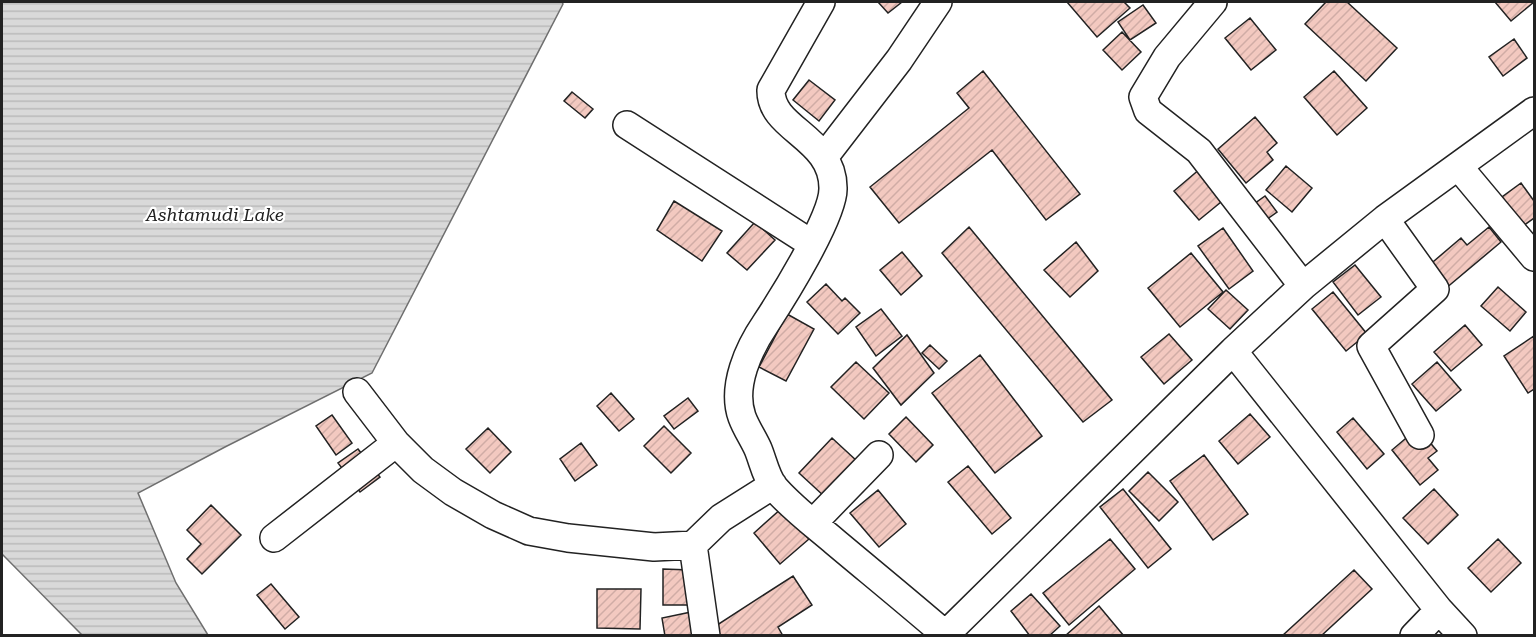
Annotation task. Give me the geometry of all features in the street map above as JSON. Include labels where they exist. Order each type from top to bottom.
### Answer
[{"type":"street","points":[[821,2],[771,90],[771,101],[777,113],[825,156],[832,173],[833,190],[829,208],[812,244],[757,336],[743,368],[739,404],[742,416],[773,485],[813,524],[946,635],[1233,351],[1304,286],[1386,219],[1534,111]]},
{"type":"street","points":[[825,156],[899,60],[938,2]]},
{"type":"street","points":[[1213,2],[1167,57],[1143,97],[1148,111],[1199,151],[1304,286]]},
{"type":"street","points":[[627,125],[812,244]]},
{"type":"street","points":[[1458,166],[1534,256]]},
{"type":"street","points":[[1386,219],[1435,289],[1371,346],[1420,435]]},
{"type":"street","points":[[1233,351],[1462,636]]},
{"type":"street","points":[[357,392],[396,443],[423,470],[453,492],[493,515],[529,531],[654,548],[693,545],[721,518],[773,485]]},
{"type":"street","points":[[274,538],[396,443]]},
{"type":"street","points":[[813,524],[879,455]]},
{"type":"street","points":[[693,545],[706,636]]},
{"type":"street","points":[[1414,636],[1439,610]]},
{"type":"water","name":"Ashtamudi Lake","points":[[2,2],[562,2],[563,4],[372,373],[138,493],[176,583],[208,635],[82,635],[2,554]]},
{"type":"building","points":[[878,2],[902,2],[888,13]]},
{"type":"building","points":[[1067,2],[1124,2],[1130,8],[1097,37]]},
{"type":"building","points":[[1326,2],[1347,2],[1397,48],[1366,81],[1305,24]]},
{"type":"building","points":[[1495,2],[1534,2],[1511,21]]},
{"type":"building","points":[[1143,5],[1156,23],[1130,40],[1118,22]]},
{"type":"building","points":[[1250,18],[1276,50],[1251,70],[1225,38]]},
{"type":"building","points":[[1122,32],[1141,52],[1122,70],[1103,50]]},
{"type":"building","points":[[1514,39],[1527,58],[1503,76],[1489,57]]},
{"type":"building","points":[[983,71],[1080,194],[1046,220],[992,150],[899,223],[870,187],[969,108],[957,93]]},
{"type":"building","points":[[1334,71],[1367,108],[1337,135],[1304,97]]},
{"type":"building","points":[[809,80],[835,100],[819,121],[793,100]]},
{"type":"building","points":[[572,92],[593,109],[585,118],[564,101]]},
{"type":"building","points":[[1255,117],[1277,143],[1267,152],[1273,160],[1246,183],[1218,149]]},
{"type":"building","points":[[1286,166],[1312,188],[1292,212],[1266,190]]},
{"type":"building","points":[[1201,168],[1226,198],[1199,220],[1174,191]]},
{"type":"building","points":[[1521,183],[1534,201],[1534,218],[1523,226],[1502,197]]},
{"type":"building","points":[[1265,196],[1277,212],[1266,220],[1254,204]]},
{"type":"building","points":[[674,201],[722,231],[702,261],[657,230]]},
{"type":"building","points":[[755,222],[775,240],[747,270],[727,253]]},
{"type":"building","points":[[969,227],[1112,400],[1083,422],[942,253]]},
{"type":"building","points":[[1489,227],[1501,242],[1445,289],[1427,267],[1461,238],[1467,245]]},
{"type":"building","points":[[1223,228],[1253,271],[1229,289],[1198,246]]},
{"type":"building","points":[[1076,242],[1098,271],[1070,297],[1044,270]]},
{"type":"building","points":[[902,252],[922,276],[901,295],[880,270]]},
{"type":"building","points":[[1191,253],[1223,292],[1180,327],[1148,288]]},
{"type":"building","points":[[1355,265],[1381,297],[1358,315],[1333,282]]},
{"type":"building","points":[[826,284],[842,301],[845,298],[860,313],[838,334],[807,302]]},
{"type":"building","points":[[1498,287],[1526,312],[1510,331],[1481,306]]},
{"type":"building","points":[[1226,290],[1248,310],[1230,329],[1208,309]]},
{"type":"building","points":[[1333,292],[1367,334],[1346,351],[1312,309]]},
{"type":"building","points":[[881,309],[902,336],[876,356],[856,327]]},
{"type":"building","points":[[787,314],[814,329],[786,381],[759,367]]},
{"type":"building","points":[[1465,325],[1482,345],[1451,371],[1434,352]]},
{"type":"building","points":[[1169,334],[1192,360],[1164,384],[1141,357]]},
{"type":"building","points":[[907,335],[934,373],[901,405],[873,368]]},
{"type":"building","points":[[1534,336],[1534,389],[1528,393],[1504,356]]},
{"type":"building","points":[[930,345],[947,361],[939,369],[922,353]]},
{"type":"building","points":[[980,355],[1042,436],[995,473],[932,393]]},
{"type":"building","points":[[856,362],[889,393],[864,419],[831,387]]},
{"type":"building","points":[[1437,362],[1461,390],[1436,411],[1412,384]]},
{"type":"building","points":[[611,393],[634,419],[619,431],[597,406]]},
{"type":"building","points":[[688,398],[698,411],[674,429],[664,416]]},
{"type":"building","points":[[1250,414],[1270,437],[1238,464],[1219,441]]},
{"type":"building","points":[[332,415],[352,443],[336,455],[316,426]]},
{"type":"building","points":[[906,417],[933,445],[916,462],[889,434]]},
{"type":"building","points":[[1353,418],[1384,454],[1367,469],[1337,432]]},
{"type":"building","points":[[664,426],[691,453],[671,473],[644,446]]},
{"type":"building","points":[[488,428],[511,452],[490,473],[466,449]]},
{"type":"building","points":[[1418,428],[1437,451],[1428,458],[1438,470],[1420,485],[1392,450]]},
{"type":"building","points":[[832,438],[858,462],[825,497],[799,473]]},
{"type":"building","points":[[581,443],[597,465],[575,481],[560,459]]},
{"type":"building","points":[[358,449],[380,477],[360,492],[338,463]]},
{"type":"building","points":[[1204,455],[1248,514],[1213,540],[1170,481]]},
{"type":"building","points":[[968,466],[1011,518],[992,534],[948,482]]},
{"type":"building","points":[[1148,472],[1178,502],[1159,521],[1129,491]]},
{"type":"building","points":[[1123,489],[1171,549],[1148,568],[1100,507]]},
{"type":"building","points":[[1434,489],[1458,515],[1428,544],[1403,518]]},
{"type":"building","points":[[878,490],[906,524],[879,547],[850,513]]},
{"type":"building","points":[[211,505],[241,535],[202,574],[187,559],[201,544],[187,530]]},
{"type":"building","points":[[782,508],[809,539],[780,564],[754,533]]},
{"type":"building","points":[[1110,539],[1135,569],[1069,625],[1043,593]]},
{"type":"building","points":[[1498,539],[1521,563],[1491,592],[1468,568]]},
{"type":"building","points":[[663,569],[690,570],[688,605],[663,605]]},
{"type":"building","points":[[1354,570],[1372,589],[1321,636],[1282,636]]},
{"type":"building","points":[[793,576],[812,605],[778,627],[783,636],[719,636],[714,627]]},
{"type":"building","points":[[271,584],[299,617],[285,629],[257,595]]},
{"type":"building","points":[[597,589],[641,589],[640,629],[597,628]]},
{"type":"building","points":[[1031,594],[1060,626],[1049,636],[1030,636],[1011,611]]},
{"type":"building","points":[[1099,606],[1124,636],[1065,636]]},
{"type":"building","points":[[696,611],[701,636],[665,636],[662,618]]}]
